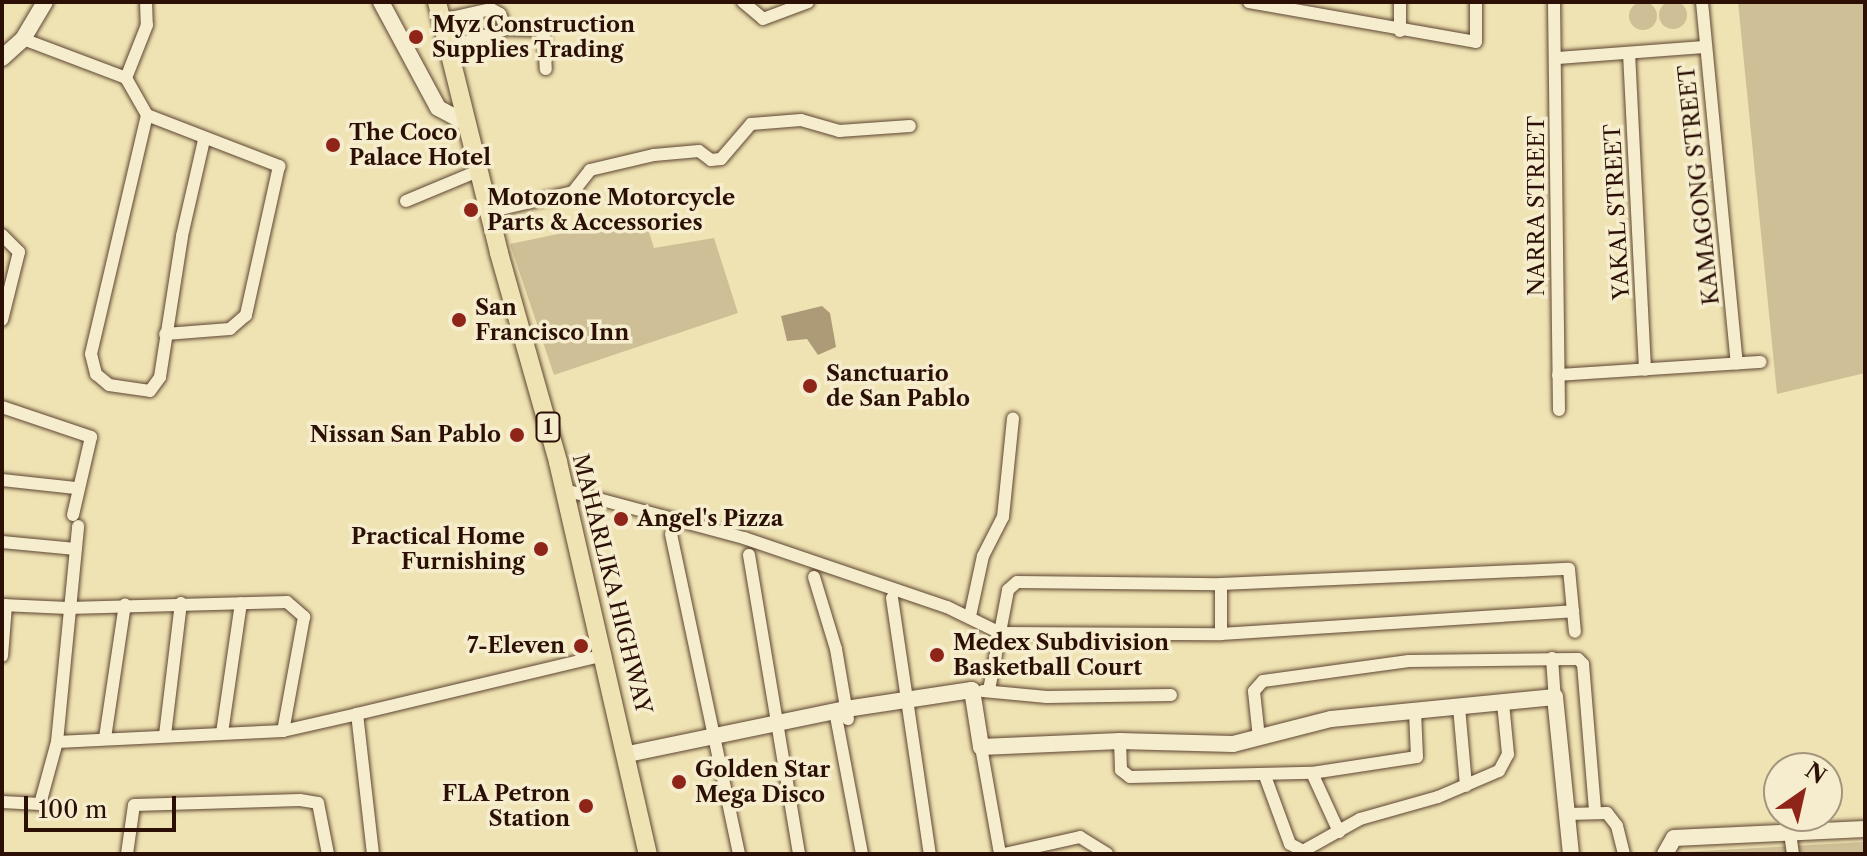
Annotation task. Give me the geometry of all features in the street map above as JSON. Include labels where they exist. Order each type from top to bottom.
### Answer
[{"type":"main road","name":"MAHARLIKA HIGHWAY","points":[[439,11],[488,212],[565,490],[629,759],[648,854]]},
{"type":"street","points":[[2,58],[23,39],[45,2]]},
{"type":"street","points":[[126,78],[147,25],[146,2]]},
{"type":"street","points":[[381,2],[438,108],[466,123]]},
{"type":"street","points":[[743,2],[763,19],[808,2]]},
{"type":"street","points":[[1249,2],[1476,42],[1476,2]]},
{"type":"street","points":[[1322,2],[1323,16]]},
{"type":"street","points":[[1400,2],[1400,31]]},
{"type":"street","name":"NARRA STREET","points":[[1554,2],[1559,410]]},
{"type":"street","name":"KAMAGONG STREET","points":[[1702,2],[1737,363]]},
{"type":"street","points":[[439,11],[491,9],[500,14],[506,29]]},
{"type":"street","points":[[448,48],[506,29],[544,35],[546,69]]},
{"type":"street","points":[[23,39],[126,78],[147,115],[204,140],[279,166],[246,315],[230,329],[165,334]]},
{"type":"street","points":[[1557,58],[1705,47]]},
{"type":"street","name":"YAKAL STREET","points":[[1629,53],[1645,370]]},
{"type":"street","points":[[147,115],[91,354],[96,374],[109,385],[150,391],[160,377],[165,334],[204,140]]},
{"type":"street","points":[[488,212],[573,192],[590,170],[674,152],[699,151],[711,160],[721,159],[751,124],[801,120],[839,131],[910,126]]},
{"type":"street","points":[[406,201],[478,171]]},
{"type":"street","points":[[2,235],[19,252],[2,320]]},
{"type":"street","points":[[1558,375],[1761,362]]},
{"type":"street","points":[[2,407],[91,437],[76,488],[76,549],[57,742],[40,804],[2,802]]},
{"type":"street","points":[[970,616],[983,556],[1003,517],[1013,419]]},
{"type":"street","points":[[2,480],[76,488]]},
{"type":"street","points":[[565,490],[744,538],[970,616],[1000,633],[1221,634],[1573,611]]},
{"type":"street","points":[[671,534],[739,854]]},
{"type":"street","points":[[2,542],[76,549]]},
{"type":"street","points":[[749,555],[799,854]]},
{"type":"street","points":[[1107,854],[1080,837],[1002,854],[981,747],[979,692],[1000,633],[1008,590],[1017,582],[1221,584],[1569,569],[1575,632]]},
{"type":"street","points":[[814,577],[842,715],[862,854]]},
{"type":"street","points":[[1221,584],[1221,634]]},
{"type":"street","points":[[892,598],[930,854]]},
{"type":"street","points":[[2,656],[4,605],[68,608],[125,604],[287,602],[304,617],[283,731]]},
{"type":"street","points":[[165,735],[181,603]]},
{"type":"street","points":[[222,733],[241,603]]},
{"type":"street","points":[[105,738],[125,604]]},
{"type":"street","points":[[57,742],[283,731],[605,655]]},
{"type":"street","points":[[1552,658],[1571,854]]},
{"type":"street","points":[[1259,738],[1254,691],[1263,681],[1409,661],[1578,659],[1583,664],[1595,811]]},
{"type":"street","points":[[629,759],[842,715],[979,692],[1047,697],[1171,695]]},
{"type":"street","points":[[981,747],[1120,741],[1233,744],[1331,719],[1555,697]]},
{"type":"street","points":[[1265,776],[1296,851],[1360,819],[1466,786],[1506,764],[1503,703]]},
{"type":"street","points":[[1459,707],[1466,786]]},
{"type":"street","points":[[1120,741],[1121,770],[1130,777],[1312,773],[1417,757],[1415,711]]},
{"type":"street","points":[[357,714],[373,854]]},
{"type":"street","points":[[1312,773],[1339,832]]},
{"type":"street","points":[[127,854],[134,805],[300,800],[318,803],[328,854]]},
{"type":"street","points":[[1567,814],[1595,811],[1613,818],[1624,854]]},
{"type":"street","points":[[1665,854],[1674,838],[1865,829]]},
{"type":"street","points":[[1790,833],[1793,854]]},
{"type":"shaded area","points":[[1673,1],[1683,5],[1687,15],[1683,25],[1673,29],[1663,25],[1659,15],[1663,5]]},
{"type":"shaded area","points":[[1643,2],[1653,6],[1657,16],[1653,26],[1643,30],[1633,26],[1629,16],[1633,6]]},
{"type":"shaded area","points":[[1738,2],[1865,2],[1865,373],[1777,394]]},
{"type":"shaded area","points":[[644,216],[654,248],[714,238],[738,313],[554,375],[510,244]]},
{"type":"shaded area","points":[[822,306],[830,313],[836,347],[818,355],[807,339],[787,341],[781,316]]},
{"type":"shaded area","points":[[1865,842],[1865,854],[1683,852]]},
{"type":"place","name":"Myz Construction Supplies Trading","points":[[416,37]]},
{"type":"place","name":"The Coco Palace Hotel","points":[[333,145]]},
{"type":"place","name":"Motozone Motorcycle Parts & Accessories","points":[[471,210]]},
{"type":"place","name":"San Francisco Inn","points":[[459,320]]},
{"type":"place","name":"Sanctuario de San Pablo","points":[[810,386]]},
{"type":"place","name":"Nissan San Pablo","points":[[517,435]]},
{"type":"place","name":"Angel's Pizza","points":[[621,519]]},
{"type":"place","name":"Practical Home Furnishing","points":[[541,549]]},
{"type":"place","name":"7-Eleven","points":[[581,646]]},
{"type":"place","name":"Medex Subdivision Basketball Court","points":[[937,655]]},
{"type":"place","name":"Golden Star Mega Disco","points":[[679,782]]},
{"type":"place","name":"FLA Petron Station","points":[[586,806]]}]
